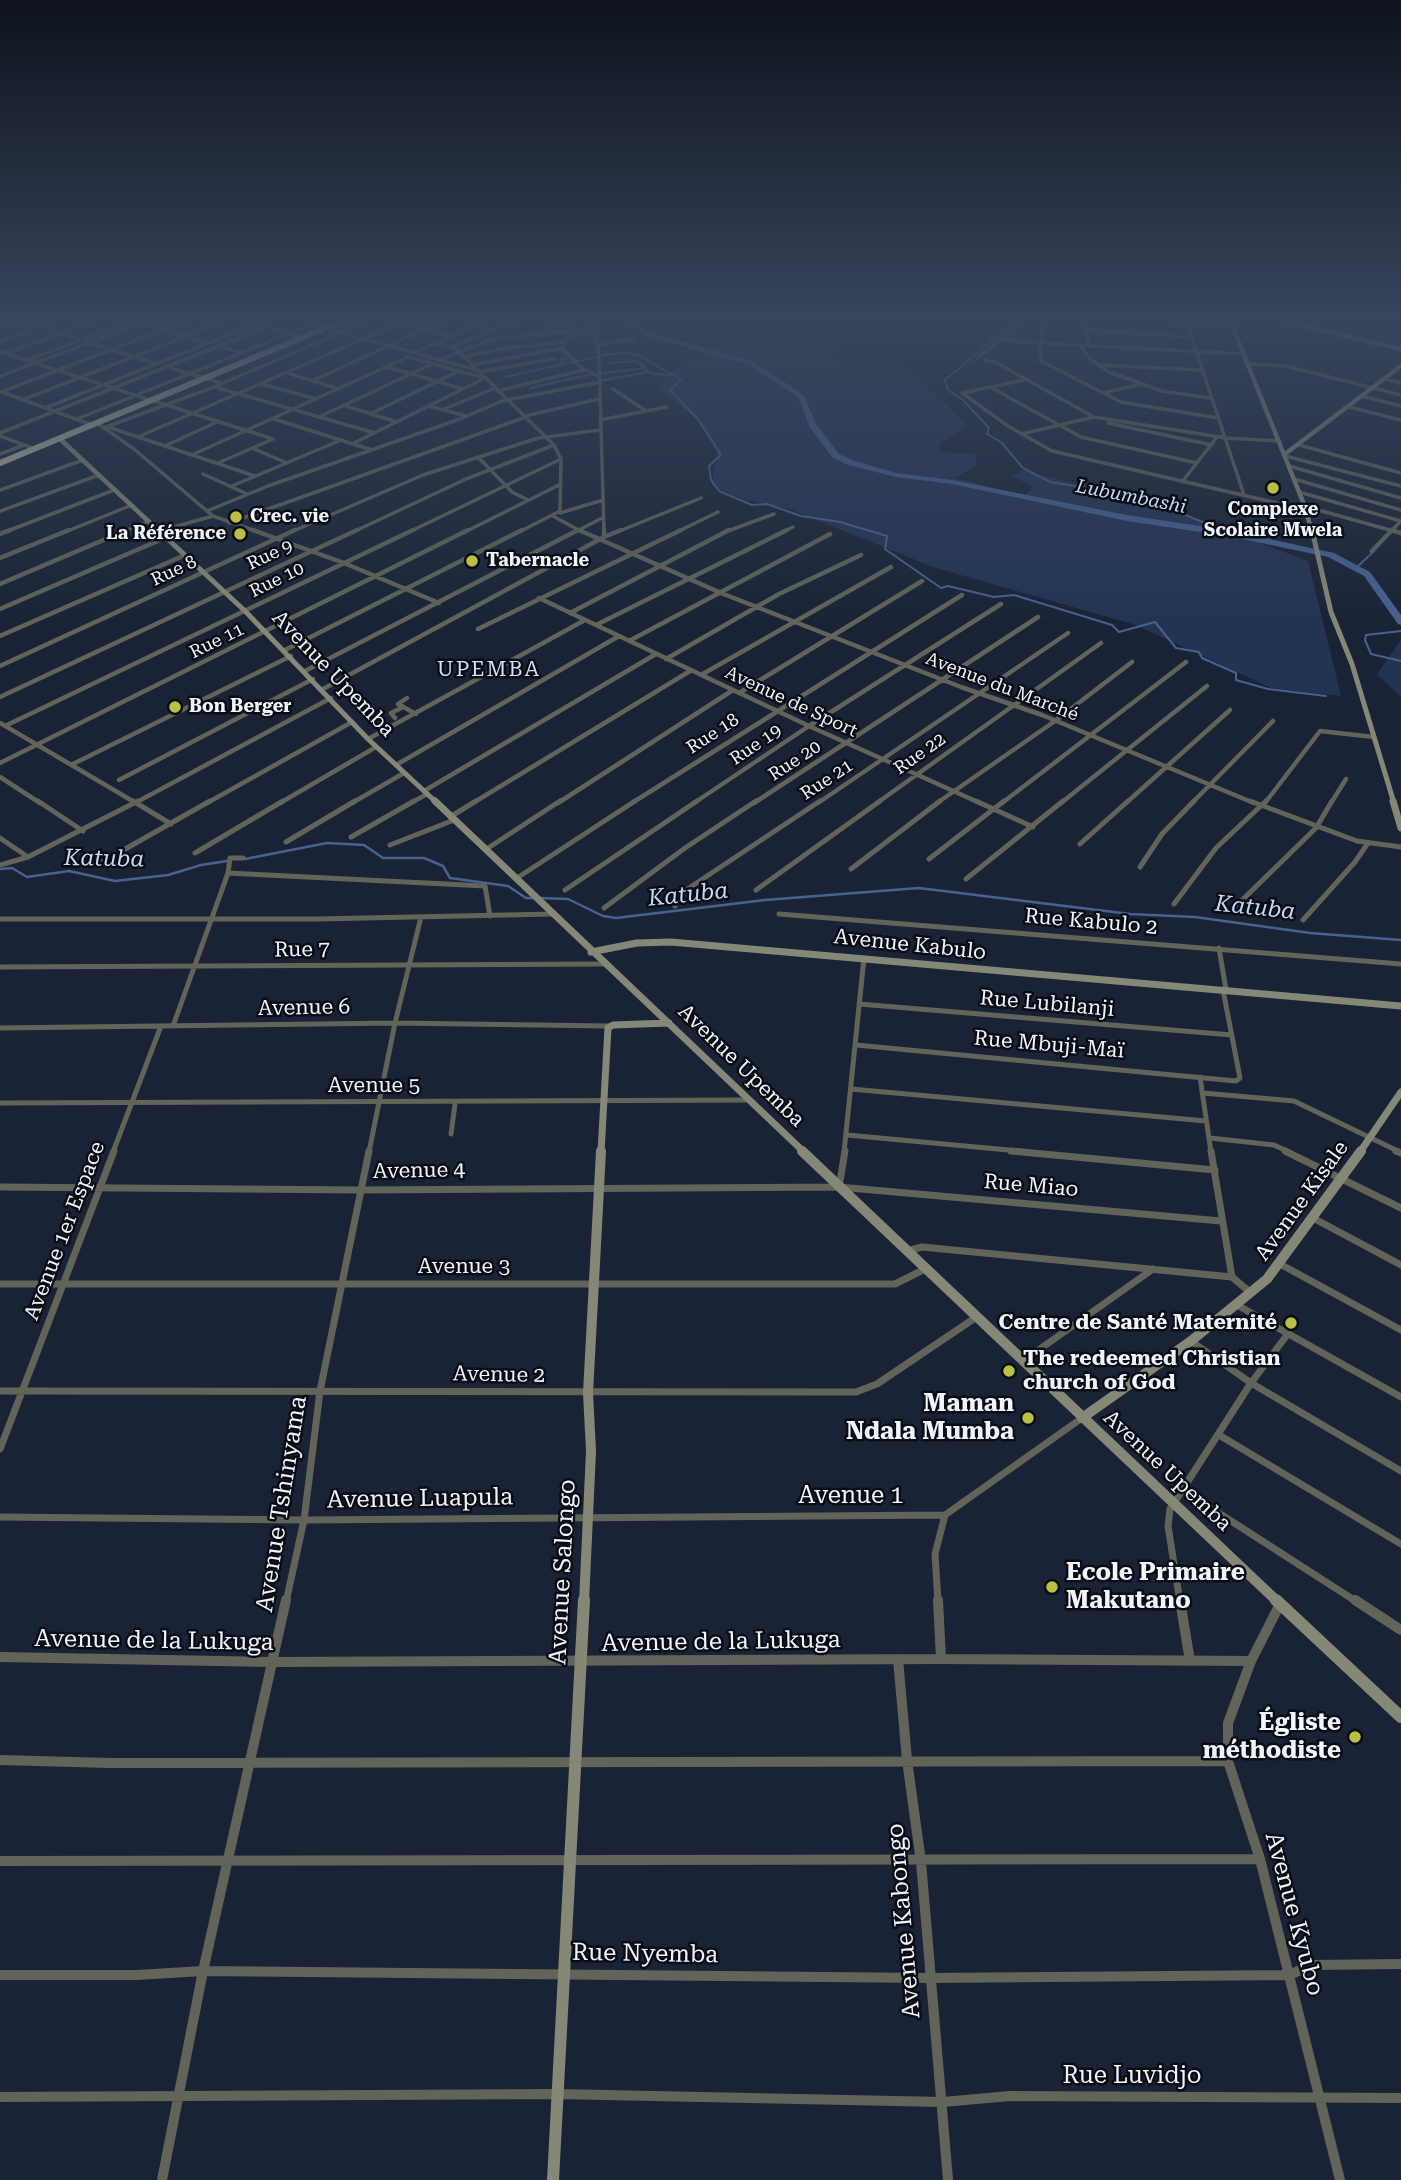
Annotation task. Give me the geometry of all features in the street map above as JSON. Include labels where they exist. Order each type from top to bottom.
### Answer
[{"type":"highway","points":[[0,463],[101,422]]},
{"type":"street","points":[[0,435],[30,422]]},
{"type":"street","points":[[87,422],[167,444],[255,476]]},
{"type":"street","points":[[106,427],[121,422]]},
{"type":"street","points":[[140,436],[173,422]]},
{"type":"street","points":[[167,444],[218,422]]},
{"type":"street","points":[[218,463],[272,439],[222,422]]},
{"type":"street","points":[[194,454],[267,422]]},
{"type":"street","points":[[283,422],[372,450]]},
{"type":"street","points":[[339,422],[375,433]]},
{"type":"street","points":[[354,443],[397,422]]},
{"type":"street","points":[[207,511],[247,494],[451,422]]},
{"type":"street","points":[[229,523],[510,422]]},
{"type":"street","points":[[532,422],[554,445],[561,459],[561,509],[555,515]]},
{"type":"street","points":[[600,422],[604,537]]},
{"type":"street","points":[[1003,422],[1052,452],[1305,508],[1401,533]]},
{"type":"street","points":[[1050,422],[1081,437],[1197,463]]},
{"type":"street","points":[[1021,434],[1075,422]]},
{"type":"street","points":[[1100,422],[1212,445]]},
{"type":"street","points":[[1123,422],[1217,437],[1280,441]]},
{"type":"street","points":[[1219,422],[1244,495]]},
{"type":"street","points":[[1272,422],[1305,508],[1320,558],[1331,612],[1352,664],[1401,825]]},
{"type":"street","points":[[1285,455],[1330,422]]},
{"type":"street","points":[[106,427],[213,516],[344,563],[439,603]]},
{"type":"street","name":"Rue 8","points":[[0,666],[275,539],[423,475],[547,436],[600,430]]},
{"type":"street","points":[[0,435],[35,449]]},
{"type":"street","points":[[1182,482],[1217,437]]},
{"type":"street","name":"Avenue Upemba","points":[[60,439],[267,632],[376,747],[517,878],[975,1318],[1401,1717]]},
{"type":"street","points":[[232,486],[341,440]]},
{"type":"street","points":[[0,454],[24,445]]},
{"type":"street","name":"Rue 9","points":[[0,697],[489,469],[554,445]]},
{"type":"street","points":[[1299,445],[1401,472]]},
{"type":"street","points":[[252,448],[287,463]]},
{"type":"street","points":[[1285,455],[1401,486]]},
{"type":"street","points":[[478,457],[505,486],[528,500]]},
{"type":"street","name":"Rue 10","points":[[3,724],[561,459]]},
{"type":"street","points":[[0,490],[83,460]]},
{"type":"street","points":[[1289,466],[1401,498]]},
{"type":"street","points":[[203,474],[247,494]]},
{"type":"street","points":[[0,511],[99,475]]},
{"type":"street","points":[[1294,479],[1401,509]]},
{"type":"street","name":"Rue 11","points":[[0,763],[559,485]]},
{"type":"street","points":[[0,534],[114,490]]},
{"type":"street","points":[[1299,492],[1401,521],[1372,551]]},
{"type":"street","points":[[323,689],[604,537],[701,498]]},
{"type":"street","points":[[285,650],[555,515],[603,500]]},
{"type":"street","points":[[0,558],[132,505]]},
{"type":"street","points":[[478,629],[718,512]]},
{"type":"street","points":[[570,612],[727,531],[774,514]]},
{"type":"street","name":"Avenue du Marché","points":[[555,515],[598,541],[721,593],[1055,721],[1262,807],[1316,828],[1368,843],[1401,847]]},
{"type":"street","points":[[159,531],[213,516]]},
{"type":"street","points":[[305,671],[602,518]]},
{"type":"street","points":[[0,584],[149,521]]},
{"type":"street","points":[[596,625],[793,527]]},
{"type":"street","points":[[629,641],[830,534]]},
{"type":"street","points":[[0,609],[167,537]]},
{"type":"street","points":[[0,636],[185,555]]},
{"type":"street","points":[[666,659],[758,606],[861,555]]},
{"type":"street","points":[[701,675],[891,567]]},
{"type":"street","points":[[485,849],[736,691],[835,635],[922,581]]},
{"type":"street","name":"Rue 18","points":[[517,878],[776,710],[962,595]]},
{"type":"street","name":"Avenue de Sport","points":[[539,598],[847,744],[1033,827]]},
{"type":"street","name":"Rue 19","points":[[565,890],[809,726],[1001,604]]},
{"type":"street","name":"Rue 20","points":[[604,908],[685,848],[1038,617]]},
{"type":"street","points":[[369,739],[585,620]]},
{"type":"street","name":"Rue 21","points":[[676,906],[684,891],[883,760],[1068,633]]},
{"type":"street","points":[[396,765],[619,636]]},
{"type":"street","name":"Rue 22","points":[[755,890],[914,775],[1017,706],[1101,643]]},
{"type":"street","points":[[351,837],[656,654]]},
{"type":"street","points":[[73,764],[291,656]]},
{"type":"street","points":[[851,869],[1132,662]]},
{"type":"street","points":[[929,859],[1186,662]]},
{"type":"street","points":[[390,845],[452,819],[690,671]]},
{"type":"street","points":[[120,780],[313,680]]},
{"type":"street","points":[[966,878],[1207,686]]},
{"type":"street","points":[[0,866],[27,857],[83,831],[331,698]]},
{"type":"street","points":[[407,698],[398,704],[416,714]]},
{"type":"street","points":[[384,720],[397,716],[391,713],[403,707]]},
{"type":"street","points":[[1080,844],[1230,710]]},
{"type":"street","points":[[1140,867],[1163,834],[1212,786],[1234,758],[1273,721]]},
{"type":"street","points":[[97,865],[352,722]]},
{"type":"street","points":[[3,724],[171,824]]},
{"type":"street","points":[[1174,904],[1216,848],[1262,807],[1320,731],[1374,737]]},
{"type":"street","points":[[195,853],[376,747]]},
{"type":"street","points":[[286,842],[404,773]]},
{"type":"street","points":[[0,777],[83,831]]},
{"type":"street","points":[[1233,909],[1316,828],[1346,779]]},
{"type":"street","points":[[0,838],[27,857]]},
{"type":"street","points":[[1303,920],[1355,862],[1368,843]]},
{"type":"street","points":[[173,1026],[230,861],[243,858]]},
{"type":"street","points":[[228,873],[485,886],[490,916]]},
{"type":"street","points":[[0,919],[553,914]]},
{"type":"street","name":"Rue Kabulo 2","points":[[779,914],[1401,964]]},
{"type":"street","name":"Avenue Tshinyama","points":[[162,2180],[203,1972],[304,1520],[320,1391],[395,1023],[421,917]]},
{"type":"street","name":"Avenue Kabulo","points":[[592,952],[653,941],[1401,1006]]},
{"type":"street","points":[[1219,948],[1232,1035]]},
{"type":"street","points":[[839,1187],[847,1136],[864,958]]},
{"type":"street","name":"Rue 7","points":[[0,967],[604,964]]},
{"type":"street","name":"Rue Lubilanji","points":[[859,1004],[1232,1035]]},
{"type":"street","name":"Avenue 6","points":[[0,1028],[395,1023],[609,1026]]},
{"type":"street","points":[[609,1026],[669,1023]]},
{"type":"street","name":"Avenue 1er Espace","points":[[0,1449],[161,1026]]},
{"type":"street","name":"Avenue Salongo","points":[[553,2180],[569,1861],[577,1761],[579,1662],[589,1517],[591,1451],[588,1393],[609,1026]]},
{"type":"street","name":"Rue Mbuji-Maï","points":[[856,1045],[1239,1080],[1232,1035]]},
{"type":"street","points":[[1200,1077],[1232,1277]]},
{"type":"street","points":[[851,1089],[1206,1121]]},
{"type":"street","name":"Avenue Kisale","points":[[1082,1418],[1191,1341],[1251,1293],[1280,1264],[1401,1092]]},
{"type":"street","points":[[1203,1093],[1294,1101],[1401,1153]]},
{"type":"street","name":"Avenue 5","points":[[0,1103],[455,1104],[749,1100]]},
{"type":"street","points":[[451,1134],[455,1104]]},
{"type":"street","points":[[847,1136],[1214,1170]]},
{"type":"street","points":[[1210,1138],[1274,1145],[1401,1208]]},
{"type":"street","name":"Avenue 4","points":[[0,1187],[360,1190],[599,1186],[839,1187]]},
{"type":"street","name":"Rue Miao","points":[[839,1187],[1221,1221]]},
{"type":"street","points":[[1313,1218],[1401,1265]]},
{"type":"street","points":[[907,1251],[926,1247],[1232,1277],[1251,1293]]},
{"type":"street","points":[[1280,1264],[1401,1330]]},
{"type":"street","name":"Avenue 3","points":[[0,1284],[895,1284],[925,1269]]},
{"type":"street","points":[[1022,1362],[1153,1269]]},
{"type":"street","points":[[1237,1305],[1401,1397]]},
{"type":"street","name":"Avenue 2","points":[[0,1391],[856,1392],[877,1384],[975,1318]]},
{"type":"street","points":[[1190,1661],[1168,1526],[1170,1509],[1251,1383],[1287,1335]]},
{"type":"street","points":[[1191,1341],[1251,1383],[1401,1471]]},
{"type":"street","points":[[941,1658],[935,1554],[945,1515],[1082,1418]]},
{"type":"street","points":[[1219,1435],[1401,1544]]},
{"type":"street","points":[[1183,1490],[1401,1630]]},
{"type":"street","name":"Avenue 1","points":[[589,1517],[945,1515]]},
{"type":"street","name":"Avenue Luapula","points":[[0,1517],[304,1520],[589,1517]]},
{"type":"street","points":[[1251,1661],[1280,1604]]},
{"type":"street","name":"Avenue de la Lukuga","points":[[0,1657],[273,1662],[941,1658],[1251,1661]]},
{"type":"street","name":"Avenue Kabongo","points":[[898,1659],[907,1760],[921,1862],[948,2180]]},
{"type":"street","name":"Avenue Kyubo","points":[[1251,1661],[1230,1714],[1228,1761],[1260,1859],[1340,2180]]},
{"type":"street","points":[[0,1760],[110,1763],[251,1760],[1228,1761]]},
{"type":"street","points":[[0,1860],[921,1862],[1260,1859]]},
{"type":"street","name":"Rue Nyemba","points":[[0,1975],[203,1972],[929,1978],[1290,1975],[1310,1965],[1401,1964]]},
{"type":"street","name":"Rue Luvidjo","points":[[0,2097],[558,2094],[943,2102],[1010,2096],[1401,2098]]},
{"type":"shaded area","points":[[698,422],[964,422],[968,426],[939,443],[940,452],[976,454],[976,466],[954,478],[1025,495],[1033,487],[1013,476],[1021,470],[1160,505],[1308,561],[1341,696],[1271,688],[1136,625],[933,567],[790,509],[742,499],[712,486],[717,452]]},
{"type":"shaded area","points":[[1401,640],[1401,697],[1377,674]]},
{"type":"waterway","points":[[700,422],[721,455],[709,466],[711,480],[719,491],[752,505],[767,504],[801,516],[840,522],[887,536],[885,549],[941,588],[948,586],[994,597],[1014,595],[1112,625],[1119,632],[1155,622],[1176,648],[1199,652],[1202,658],[1236,673],[1236,680],[1268,689],[1326,696]]},
{"type":"waterway","name":"Lubumbashi","points":[[811,422],[836,456],[896,475],[952,482],[1127,518],[1233,534],[1331,555],[1367,574],[1401,622]]},
{"type":"waterway","points":[[983,422],[989,428],[987,434],[1001,442],[1023,468],[1050,482],[1106,491],[1165,507],[1233,534]]},
{"type":"waterway","points":[[1356,568],[1374,551]]},
{"type":"waterway","points":[[1401,631],[1366,635],[1365,640],[1371,654],[1401,661]]},
{"type":"waterway","name":"Katuba","points":[[245,859],[327,843],[364,845],[383,858],[424,858],[443,866],[450,878],[508,886],[526,898],[533,898]]},
{"type":"waterway","name":"Katuba","points":[[0,869],[12,868],[27,877],[69,871],[115,881],[168,875],[201,865],[227,861]]},
{"type":"waterway","name":"Katuba","points":[[540,898],[568,899],[603,916],[616,918],[765,900],[919,888],[1130,914],[1195,917],[1310,933],[1401,940]]},
{"type":"place","name":"Complexe Scolaire Mwela","points":[[1273,488]]},
{"type":"place","name":"Crec. vie","points":[[236,517]]},
{"type":"place","name":"La Référence","points":[[240,534]]},
{"type":"place","name":"Tabernacle","points":[[472,561]]},
{"type":"place","name":"Bon Berger","points":[[175,707]]},
{"type":"place","name":"Centre de Santé Maternité","points":[[1291,1323]]},
{"type":"place","name":"The redeemed Christian church of God","points":[[1009,1371]]},
{"type":"place","name":"Maman Ndala Mumba","points":[[1028,1418]]},
{"type":"place","name":"Ecole Primaire Makutano","points":[[1052,1587]]},
{"type":"place","name":"Égliste méthodiste","points":[[1355,1737]]},
{"type":"district","name":"UPEMBA","points":[[489,670]]}]
